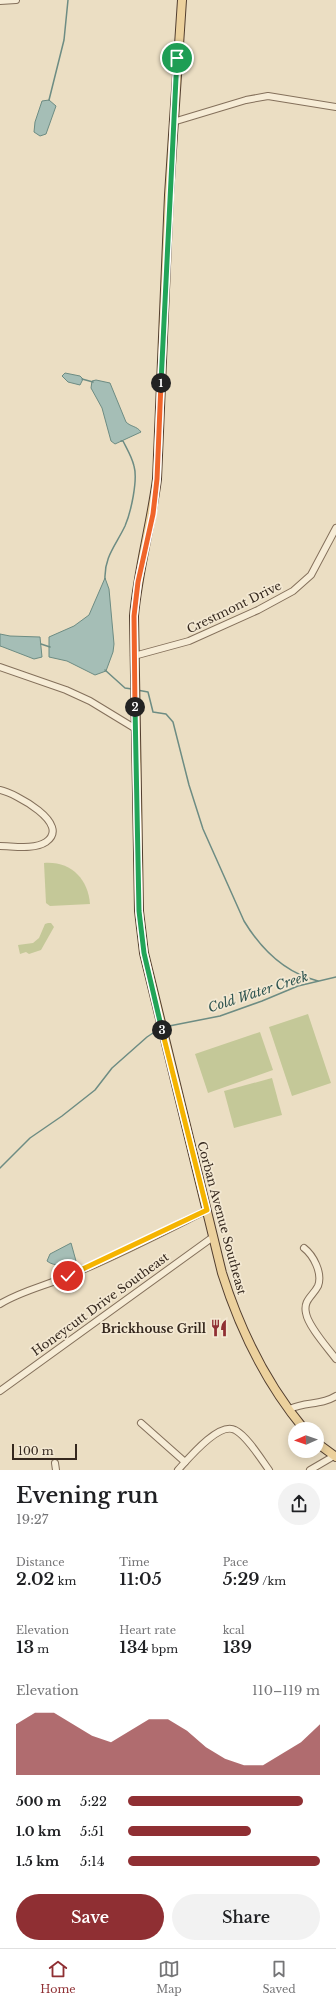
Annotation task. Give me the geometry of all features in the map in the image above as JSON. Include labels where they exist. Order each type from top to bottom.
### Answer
[{"type":"main road","name":"Corban Avenue Southeast","points":[[182,0],[173,122],[157,479],[152,518],[136,599],[134,656],[139,911],[144,953],[222,1273],[245,1336],[267,1377],[299,1422]]},
{"type":"main road","points":[[324,1448],[335,1456]]},
{"type":"street","points":[[0,1],[16,0]]},
{"type":"street","points":[[173,122],[246,100],[268,96],[336,107]]},
{"type":"street","name":"Crestmont Drive","points":[[134,656],[189,641],[258,610],[293,591],[311,575],[336,528]]},
{"type":"street","points":[[0,667],[66,690],[90,701],[136,729]]},
{"type":"street","points":[[0,790],[19,797],[34,807],[50,823],[52,830],[51,837],[38,845],[0,846]]},
{"type":"street","name":"Honeycutt Drive Southeast","points":[[0,1304],[21,1293],[68,1276],[111,1257],[207,1210]]},
{"type":"street","name":"Honeycutt Drive Southeast","points":[[0,1390],[213,1237]]},
{"type":"street","points":[[304,1248],[312,1254],[319,1279],[318,1285],[306,1303],[306,1317],[336,1359]]},
{"type":"street","points":[[290,1409],[300,1404],[319,1404],[336,1396]]},
{"type":"street","points":[[141,1423],[185,1462]]},
{"type":"street","points":[[178,1470],[212,1437],[222,1429],[228,1428],[238,1432],[269,1470]]},
{"type":"street","points":[[310,1470],[335,1456]]},
{"type":"green space","points":[[44,863],[62,865],[76,873],[86,887],[90,904],[50,906],[46,903]]},
{"type":"green space","points":[[51,923],[54,927],[41,950],[29,954],[26,952],[20,954],[18,945],[33,943],[39,938],[45,924]]},
{"type":"green space","points":[[308,1014],[331,1083],[292,1096],[269,1027]]},
{"type":"green space","points":[[260,1032],[273,1070],[208,1093],[195,1054]]},
{"type":"green space","points":[[272,1078],[282,1115],[234,1128],[224,1091]]},
{"type":"water","points":[[49,100],[56,106],[46,134],[40,136],[34,132],[35,122],[42,101]]},
{"type":"water","points":[[65,373],[80,376],[83,379],[80,385],[68,382],[62,376]]},
{"type":"water","points":[[96,380],[110,383],[126,422],[141,432],[115,444],[111,441],[102,408],[91,388],[92,381]]},
{"type":"water","points":[[105,578],[109,589],[114,644],[113,652],[106,671],[95,675],[67,661],[49,657],[49,637],[74,626],[89,615]]},
{"type":"water","points":[[0,634],[10,636],[40,637],[42,657],[34,659],[0,646]]},
{"type":"water","points":[[71,1243],[76,1261],[70,1264],[62,1265],[47,1261],[50,1254]]},
{"type":"waterway","points":[[49,100],[64,40],[68,0]]},
{"type":"waterway","points":[[82,379],[93,382]]},
{"type":"waterway","points":[[105,579],[106,564],[111,551],[125,526],[132,505],[135,472],[129,453],[123,441],[121,441]]},
{"type":"waterway","points":[[41,644],[50,647]]},
{"type":"waterway","points":[[105,670],[125,688],[132,689]]},
{"type":"waterway","points":[[137,690],[148,692],[153,712],[166,714],[173,722],[189,785],[203,829],[244,921],[258,941],[275,958],[295,972],[318,981]]},
{"type":"waterway","name":"Cold Water Creek","points":[[164,1027],[220,1016],[298,986],[336,977]]},
{"type":"waterway","name":"Cold Water Creek","points":[[0,1168],[30,1138],[62,1116],[95,1090],[112,1068],[147,1037],[159,1029]]},
{"type":"place","name":"Brickhouse Grill","points":[[219,1328]]},
{"type":"route","points":[[68,1276],[111,1257],[207,1210],[192,1155],[144,953],[139,911],[134,616],[138,582],[153,514],[157,479],[169,195],[177,58]]}]
